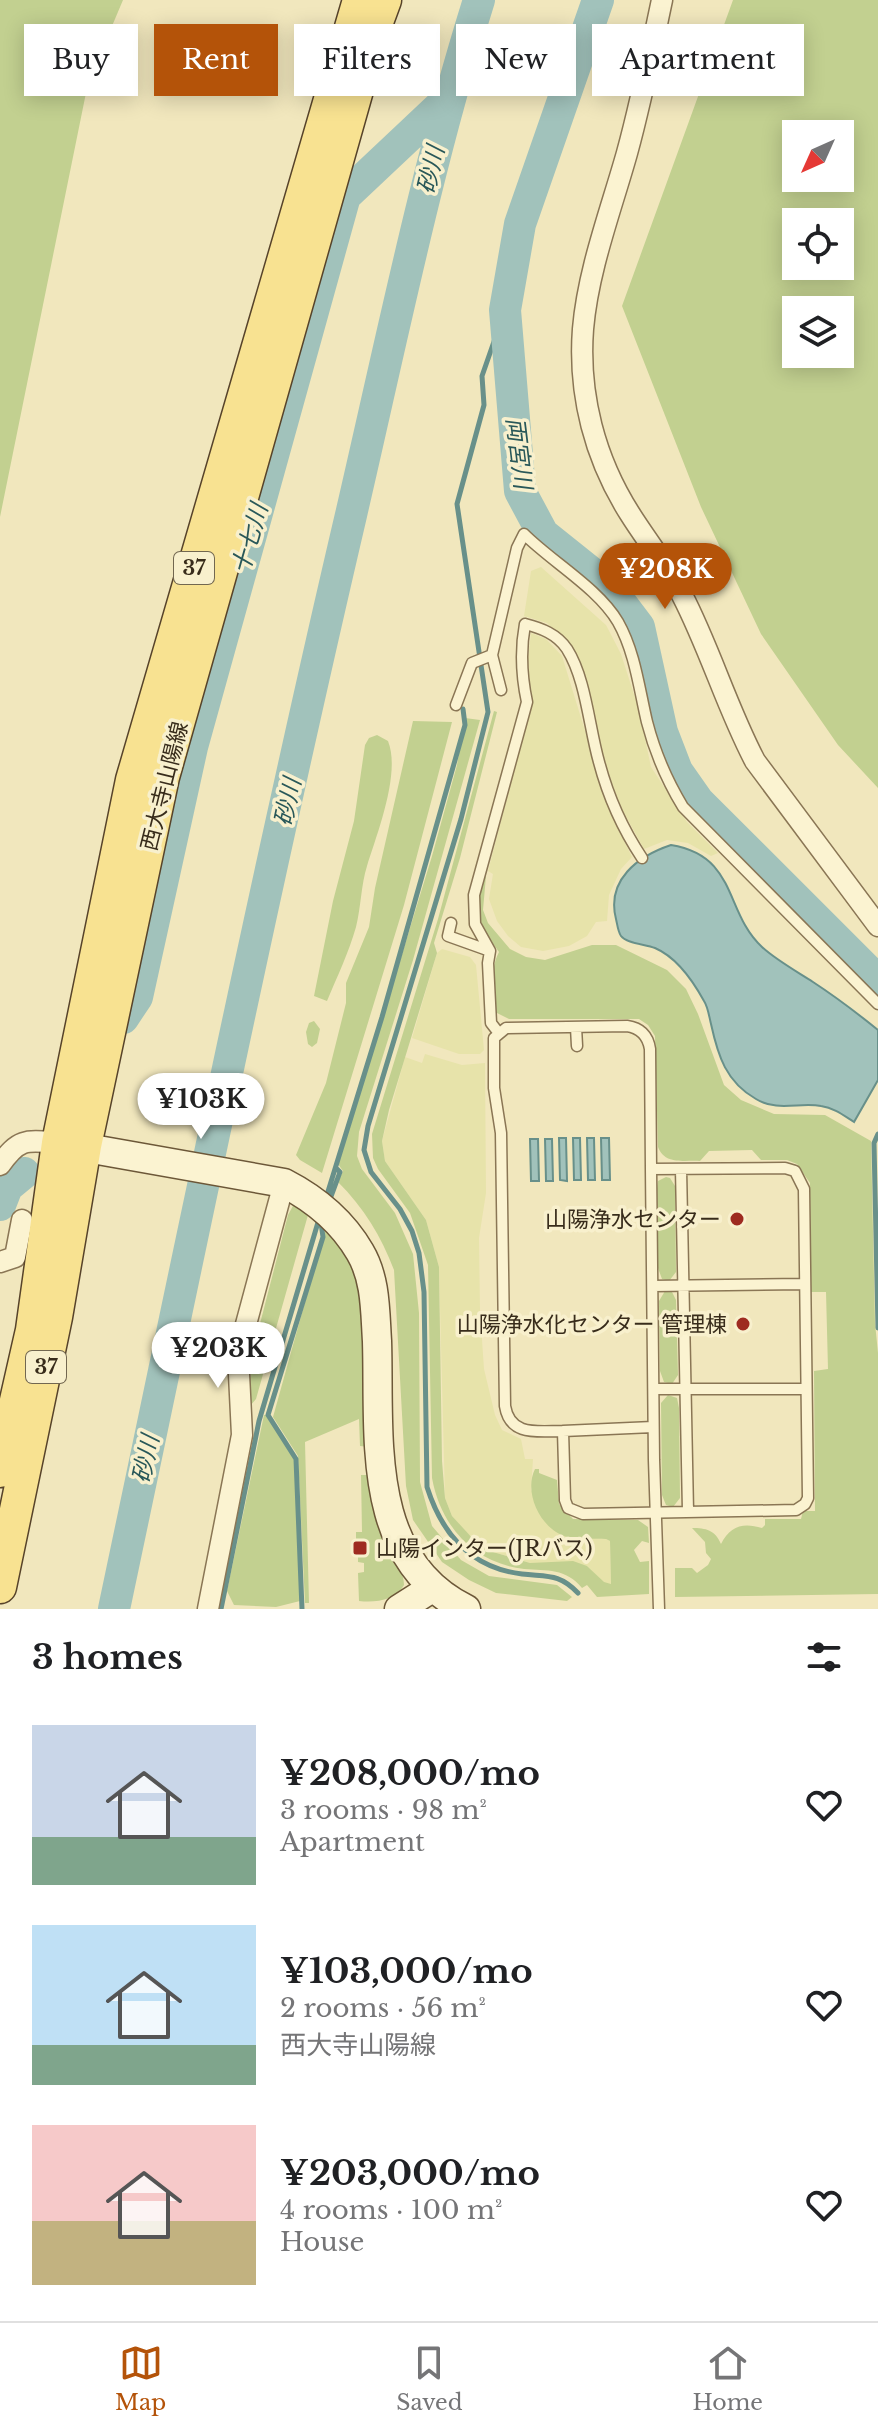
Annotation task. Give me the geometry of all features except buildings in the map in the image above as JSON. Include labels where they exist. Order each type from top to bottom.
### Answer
[{"type":"main road","name":"西大寺山陽線","points":[[0,1587],[56,1317],[71,1144],[132,780],[359,0]]},
{"type":"main road","name":"西大寺山陽線","points":[[0,1471],[71,1144],[163,777],[369,45],[385,0]]},
{"type":"street","points":[[662,0],[644,91],[599,250],[583,328],[583,364],[590,427],[601,460],[627,511],[682,594],[755,761],[878,926]]},
{"type":"street","points":[[0,1165],[13,1147],[27,1140],[71,1144],[275,1181],[305,1195],[344,1228],[361,1254],[372,1282],[385,1497],[391,1525],[400,1546],[432,1588],[466,1609]]},
{"type":"street","points":[[208,1609],[242,1435],[238,1354],[275,1181]]},
{"type":"street","points":[[0,1262],[15,1257],[22,1220]]},
{"type":"street","points":[[399,1609],[432,1588]]},
{"type":"lane","points":[[501,690],[492,655],[517,548],[524,534],[604,604],[616,619],[628,643],[665,778],[683,807],[878,1004]]},
{"type":"lane","points":[[498,1032],[491,1023],[490,951],[475,924],[474,895],[527,702],[521,677],[520,649],[525,624],[546,630],[566,648],[577,674],[598,761],[615,809],[628,838],[642,858]]},
{"type":"lane","points":[[456,705],[472,663],[492,655]]},
{"type":"lane","points":[[451,923],[448,936],[490,951]]},
{"type":"lane","points":[[576,1027],[577,1046]]},
{"type":"lane","points":[[653,1427],[525,1431],[507,1418],[501,1133],[494,1088],[494,1038],[506,1028],[635,1027],[648,1040],[653,1427],[659,1609]]},
{"type":"lane","points":[[563,1431],[565,1500],[568,1508],[583,1514],[796,1510],[808,1498],[804,1189],[795,1171],[785,1168],[651,1169]]},
{"type":"lane","points":[[681,1169],[688,1511]]},
{"type":"lane","points":[[653,1286],[804,1284]]},
{"type":"lane","points":[[654,1389],[806,1389]]},
{"type":"shaded area","points":[[541,567],[606,625],[621,654],[639,710],[651,767],[687,822],[718,853],[711,856],[688,843],[667,840],[644,849],[620,806],[573,649],[547,623],[524,616],[531,571]]},
{"type":"shaded area","points":[[531,633],[546,639],[562,656],[610,812],[632,857],[621,869],[609,895],[607,921],[596,922],[587,936],[569,946],[543,951],[521,947],[508,936],[497,921],[489,899],[493,874],[488,871],[531,706],[528,659]]},
{"type":"shaded area","points":[[442,949],[470,957],[476,965],[484,1050],[480,1054],[459,1054],[412,1038],[437,953]]},
{"type":"shaded area","points":[[425,1054],[462,1065],[485,1063],[486,1193],[479,1238],[480,1310],[484,1369],[495,1415],[502,1430],[521,1439],[525,1459],[533,1459],[531,1490],[567,1537],[610,1541],[611,1584],[604,1583],[587,1566],[530,1563],[493,1552],[464,1531],[452,1516],[445,1498],[439,1267],[426,1220],[385,1161],[382,1141],[405,1057],[422,1063]]},
{"type":"green space","points":[[0,0],[123,0],[113,24],[24,24],[24,96],[85,96],[0,517]]},
{"type":"green space","points":[[733,0],[878,0],[878,788],[838,745],[761,634],[701,507],[622,306],[698,96],[804,96],[804,24],[724,24]]},
{"type":"green space","points":[[494,711],[497,712],[460,858],[434,943],[437,953],[389,1110],[382,1141],[385,1161],[426,1220],[439,1267],[442,1461],[445,1498],[452,1516],[475,1541],[493,1552],[530,1563],[573,1561],[587,1566],[604,1582],[611,1584],[610,1541],[567,1537],[549,1527],[542,1519],[531,1489],[535,1469],[539,1469],[539,1473],[557,1480],[559,1504],[573,1519],[638,1520],[648,1527],[649,1543],[642,1541],[634,1550],[640,1562],[649,1561],[649,1594],[597,1597],[587,1585],[582,1588],[563,1574],[524,1569],[490,1559],[463,1540],[452,1527],[436,1496],[432,1478],[428,1265],[410,1213],[373,1158],[372,1134],[438,919]]},
{"type":"green space","points":[[465,718],[480,720],[413,960],[359,1132],[357,1156],[362,1169],[395,1213],[413,1254],[419,1313],[420,1482],[432,1526],[461,1560],[489,1576],[557,1585],[572,1597],[567,1601],[496,1593],[469,1580],[442,1562],[413,1520],[406,1486],[394,1270],[371,1223],[338,1182],[343,1171],[338,1164],[432,856],[457,765]]},
{"type":"green space","points":[[413,721],[452,722],[404,905],[322,1173],[296,1155],[326,1083],[346,1003],[346,983],[369,927]]},
{"type":"green space","points":[[377,735],[388,741],[392,770],[390,786],[365,873],[356,927],[327,1001],[314,996],[333,901],[354,821],[365,745],[369,738]]},
{"type":"green space","points":[[486,876],[483,910],[488,923],[510,949],[526,957],[545,960],[592,945],[616,945],[667,970],[686,989],[724,1085],[741,1100],[774,1114],[825,1115],[871,1141],[878,1353],[878,1594],[675,1597],[675,1568],[692,1568],[697,1573],[711,1559],[706,1553],[705,1542],[692,1528],[710,1531],[721,1544],[738,1527],[749,1525],[762,1528],[765,1519],[801,1519],[803,1511],[815,1511],[814,1371],[828,1369],[826,1292],[811,1292],[810,1183],[797,1164],[787,1160],[761,1160],[752,1150],[709,1151],[700,1161],[665,1157],[658,1147],[655,1036],[648,1025],[639,1019],[509,1019],[495,1012],[492,982],[499,952],[486,933],[479,910],[482,879]]},
{"type":"green space","points":[[314,1021],[320,1029],[317,1043],[312,1047],[308,1044],[306,1032],[309,1023]]},
{"type":"green space","points":[[666,1177],[675,1186],[676,1272],[669,1281],[662,1279],[658,1268],[657,1188],[658,1181]]},
{"type":"green space","points":[[294,1204],[308,1215],[256,1399],[250,1406],[253,1351],[288,1215]]},
{"type":"green space","points":[[325,1230],[347,1257],[358,1289],[369,1447],[360,1446],[359,1419],[305,1442],[309,1603],[305,1603],[298,1456],[273,1417]]},
{"type":"green space","points":[[665,1291],[672,1292],[676,1300],[678,1375],[672,1384],[664,1382],[660,1371],[659,1301]]},
{"type":"green space","points":[[668,1395],[677,1398],[679,1408],[680,1498],[673,1507],[666,1505],[662,1495],[661,1403]]},
{"type":"green space","points":[[264,1415],[268,1415],[296,1461],[300,1601],[276,1607],[234,1605],[227,1591]]},
{"type":"green space","points":[[361,1475],[370,1475],[382,1536],[400,1569],[404,1585],[396,1594],[379,1601],[359,1601],[358,1573],[364,1572],[364,1563],[358,1562],[358,1557],[363,1556],[363,1540],[356,1539],[356,1532],[362,1532]]},
{"type":"water","points":[[671,845],[693,851],[719,873],[741,918],[762,947],[878,1030],[878,1080],[854,1122],[826,1107],[764,1103],[737,1085],[717,1047],[706,1006],[689,978],[663,952],[621,936],[614,905],[620,881],[636,863]]},
{"type":"water","points":[[559,1138],[566,1138],[567,1181],[560,1180]]},
{"type":"water","points":[[573,1138],[580,1138],[581,1180],[574,1180]]},
{"type":"water","points":[[587,1138],[594,1138],[595,1180],[588,1180]]},
{"type":"water","points":[[601,1138],[609,1138],[610,1180],[602,1180]]},
{"type":"water","points":[[530,1139],[538,1139],[539,1181],[531,1181]]},
{"type":"water","points":[[545,1139],[552,1139],[553,1181],[546,1181]]},
{"type":"waterway","name":"砂川","points":[[114,1609],[320,651],[426,192],[479,0]]},
{"type":"waterway","name":"両宮川","points":[[598,0],[520,224],[505,310],[520,491],[543,534],[608,586],[639,627],[662,732],[677,771],[698,801],[878,981]]},
{"type":"waterway","name":"十七川","points":[[123,1018],[137,997],[192,747],[345,196],[448,99]]},
{"type":"waterway","points":[[505,310],[482,376],[484,405],[457,504],[488,712],[461,819],[368,1126],[364,1150],[371,1172],[400,1209],[419,1253],[424,1292],[427,1487],[433,1504],[450,1534],[473,1556],[504,1570],[559,1579],[578,1593]]},
{"type":"waterway","points":[[326,1198],[382,1017],[465,725],[463,709]]},
{"type":"waterway","points":[[878,1134],[874,1143],[878,1328]]},
{"type":"waterway","points":[[329,1202],[340,1172],[336,1168]]},
{"type":"waterway","name":"十七川","points":[[0,1205],[7,1187],[24,1173]]},
{"type":"waterway","points":[[221,1609],[259,1421],[319,1219]]},
{"type":"waterway","points":[[302,1609],[296,1459],[268,1415],[323,1237],[321,1223]]},
{"type":"place","name":"山陽浄水センター","points":[[737,1219]]},
{"type":"place","name":"山陽浄水化センター 管理棟","points":[[743,1324]]},
{"type":"place","name":"山陽インター(JRバス)","points":[[360,1548]]}]
